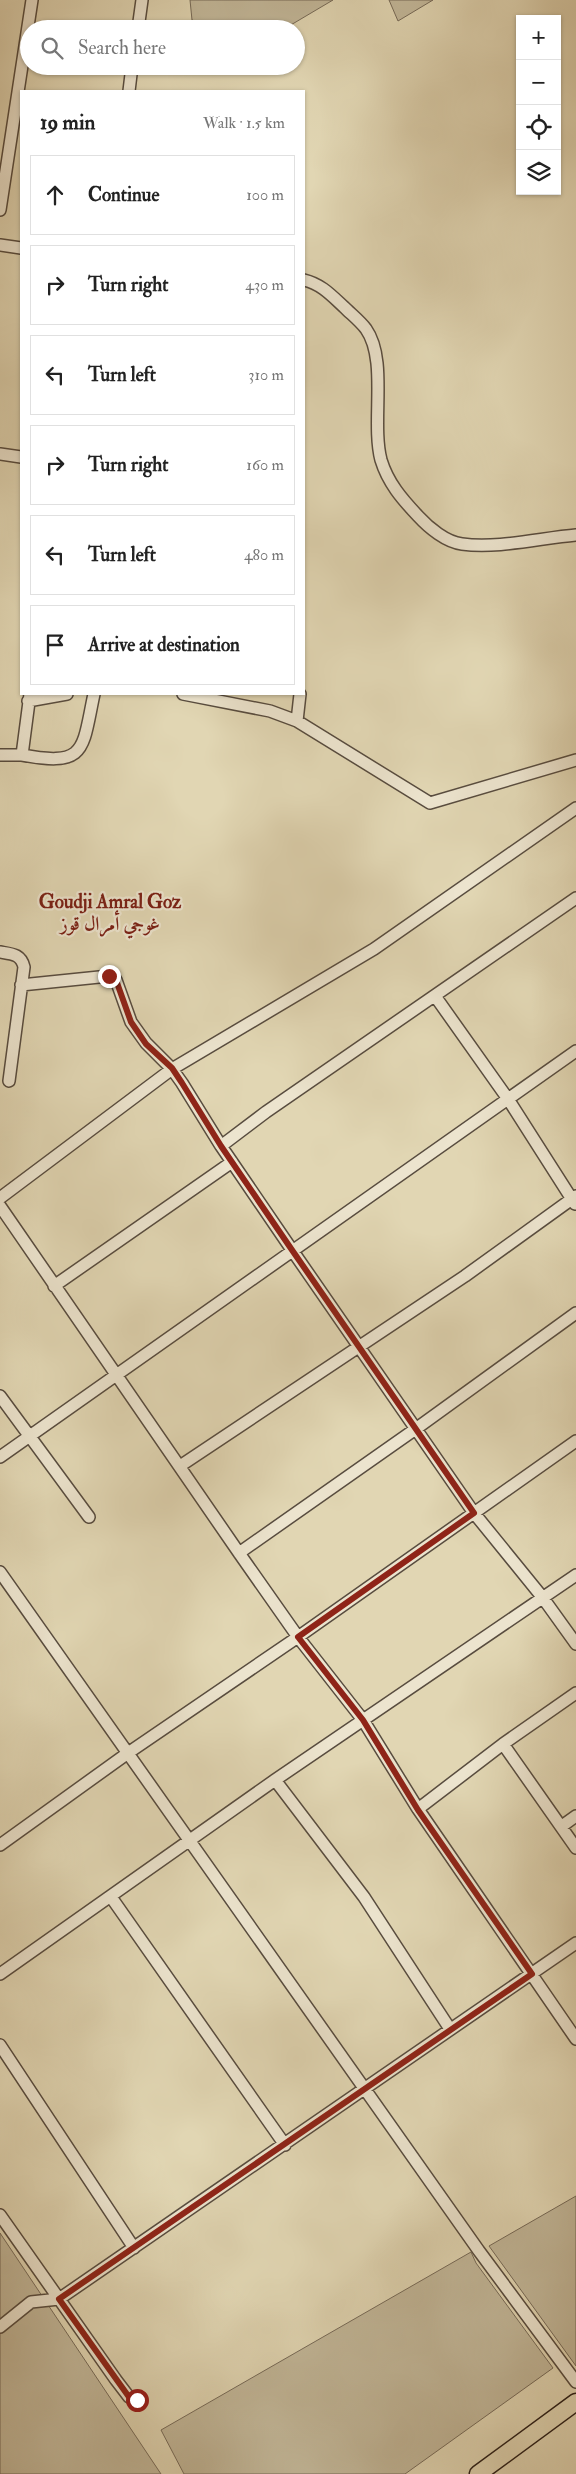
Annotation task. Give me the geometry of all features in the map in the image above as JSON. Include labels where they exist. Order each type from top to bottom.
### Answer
[{"type":"highway","points":[[478,2474],[576,2402]]},
{"type":"street","points":[[28,20],[32,0]]},
{"type":"street","points":[[139,20],[142,0]]},
{"type":"street","points":[[0,210],[5,143],[20,64]]},
{"type":"street","points":[[129,90],[131,75]]},
{"type":"street","points":[[0,245],[20,248]]},
{"type":"street","points":[[305,280],[316,284],[328,292],[366,329],[372,341],[377,368],[378,432],[381,460],[396,493],[423,521],[441,535],[461,544],[490,544],[576,535]]},
{"type":"street","points":[[0,454],[20,457]]},
{"type":"street","points":[[22,755],[29,697],[54,695]]},
{"type":"street","points":[[0,755],[22,755],[60,760],[75,755],[84,743],[94,695]]},
{"type":"street","points":[[194,695],[270,711],[297,721],[430,803],[576,760]]},
{"type":"street","points":[[297,721],[300,695]]},
{"type":"street","points":[[0,1198],[172,1068],[374,949],[576,808]]},
{"type":"street","points":[[221,1146],[266,1112],[576,898]]},
{"type":"street","points":[[0,952],[18,955],[22,960],[21,985],[9,1081]]},
{"type":"street","points":[[21,985],[109,976],[116,980],[127,1013],[146,1044],[172,1068],[221,1146],[474,1513],[543,1598],[576,1644]]},
{"type":"street","points":[[180,1466],[465,1276],[574,1200],[508,1099],[435,996]]},
{"type":"street","points":[[0,1457],[576,1051]]},
{"type":"street","points":[[54,1286],[232,1162]]},
{"type":"street","points":[[0,1206],[238,1553],[298,1637],[363,1720],[418,1810],[576,2039]]},
{"type":"street","points":[[238,1553],[417,1428],[576,1313]]},
{"type":"street","points":[[0,1396],[88,1517]]},
{"type":"street","points":[[0,1845],[128,1753],[298,1637],[576,1441]]},
{"type":"street","points":[[0,1572],[479,2251],[576,2382]]},
{"type":"street","points":[[0,1974],[275,1780],[576,1575]]},
{"type":"street","points":[[418,1810],[503,1744],[576,1693]]},
{"type":"street","points":[[503,1744],[576,1848]]},
{"type":"street","points":[[275,1780],[364,1897],[450,2029]]},
{"type":"street","points":[[562,1826],[576,1816]]},
{"type":"street","points":[[111,1896],[285,2145]]},
{"type":"street","points":[[0,2328],[31,2302],[59,2299],[576,1944]]},
{"type":"street","points":[[0,2045],[134,2248]]},
{"type":"street","points":[[0,2215],[129,2397],[137,2400]]},
{"type":"shaded area","points":[[190,0],[333,0],[299,20],[192,20]]},
{"type":"shaded area","points":[[389,0],[433,0],[398,21]]},
{"type":"shaded area","points":[[576,2196],[576,2366],[489,2246]]},
{"type":"shaded area","points":[[0,2233],[161,2474],[0,2474]]},
{"type":"shaded area","points":[[471,2252],[476,2263],[553,2368],[405,2474],[184,2474],[161,2430]]},
{"type":"district","name":"Goudji Amral Goz غوجي أمرال قوز","points":[[110,913]]},
{"type":"route","points":[[109,976],[116,980],[131,1022],[146,1044],[172,1068],[221,1146],[474,1513],[298,1637],[363,1720],[418,1810],[532,1974],[59,2299],[129,2397],[137,2400]]}]
